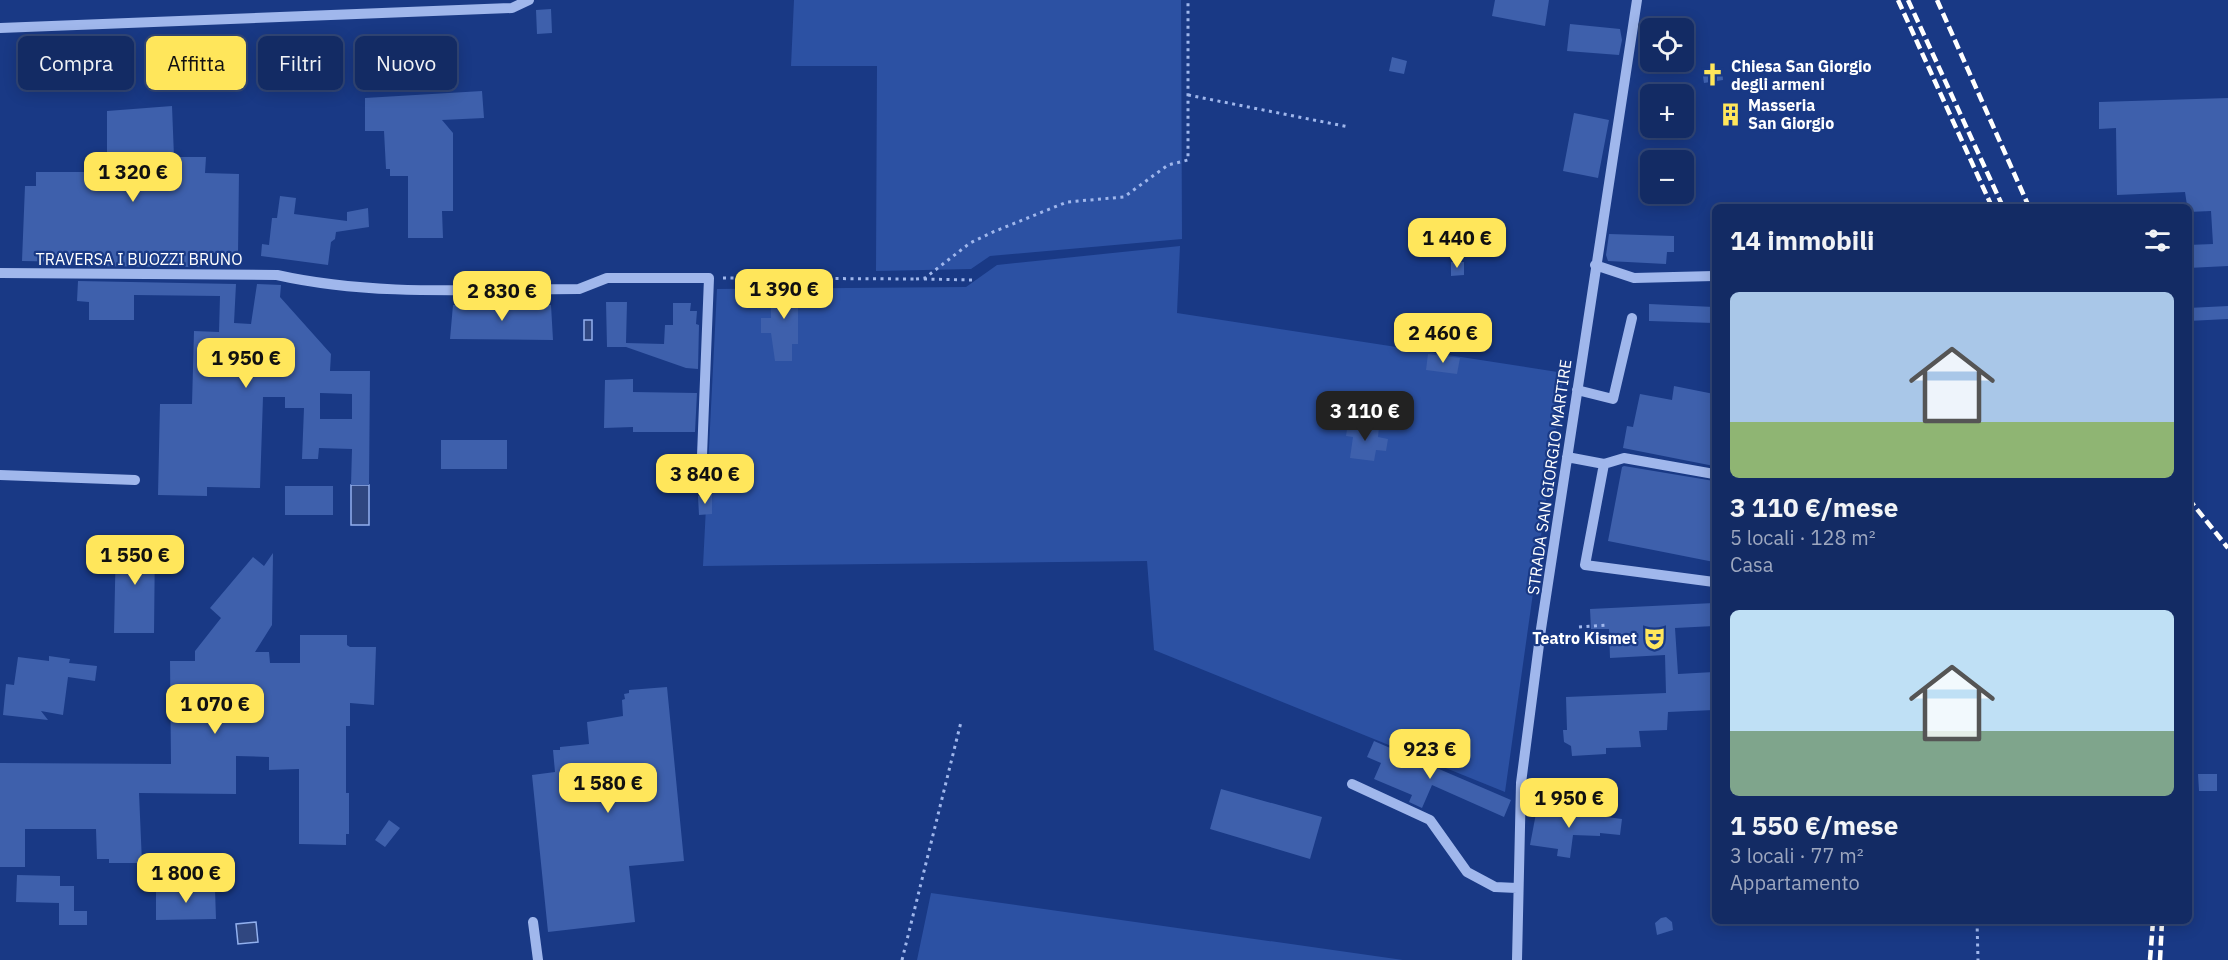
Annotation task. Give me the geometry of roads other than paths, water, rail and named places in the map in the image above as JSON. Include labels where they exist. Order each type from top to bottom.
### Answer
[{"type":"street","points":[[0,28],[512,8],[529,0]]},
{"type":"street","name":"STRADA SAN GIORGIO MARTIRE","points":[[1517,960],[1521,783],[1595,266],[1637,0]]},
{"type":"street","points":[[1595,266],[1634,278],[1712,276]]},
{"type":"street","name":"TRAVERSA I BUOZZI BRUNO","points":[[0,273],[277,275],[301,281],[384,289],[579,289],[607,278],[709,278],[701,481]]},
{"type":"street","points":[[1577,390],[1614,399],[1632,318]]},
{"type":"street","points":[[1567,457],[1604,464],[1624,458],[1712,474]]},
{"type":"street","points":[[1604,464],[1585,565],[1712,582]]},
{"type":"street","points":[[0,475],[135,480]]},
{"type":"street","points":[[1352,784],[1430,820],[1467,872],[1495,887],[1517,888]]},
{"type":"street","points":[[532,922],[538,960]]},
{"type":"railway","points":[[1898,0],[1991,204]]},
{"type":"railway","points":[[1908,0],[2002,204]]},
{"type":"railway","points":[[1937,0],[2028,204]]},
{"type":"railway","points":[[2192,503],[2228,548]]},
{"type":"railway","points":[[2150,960],[2153,924]]},
{"type":"railway","points":[[2160,960],[2162,924]]},
{"type":"place","name":"Chiesa San Giorgio degli armeni","points":[[1713,75]]},
{"type":"place","name":"Masseria San Giorgio","points":[[1730,114]]},
{"type":"place","name":"Teatro Kismet","points":[[1655,638]]}]
